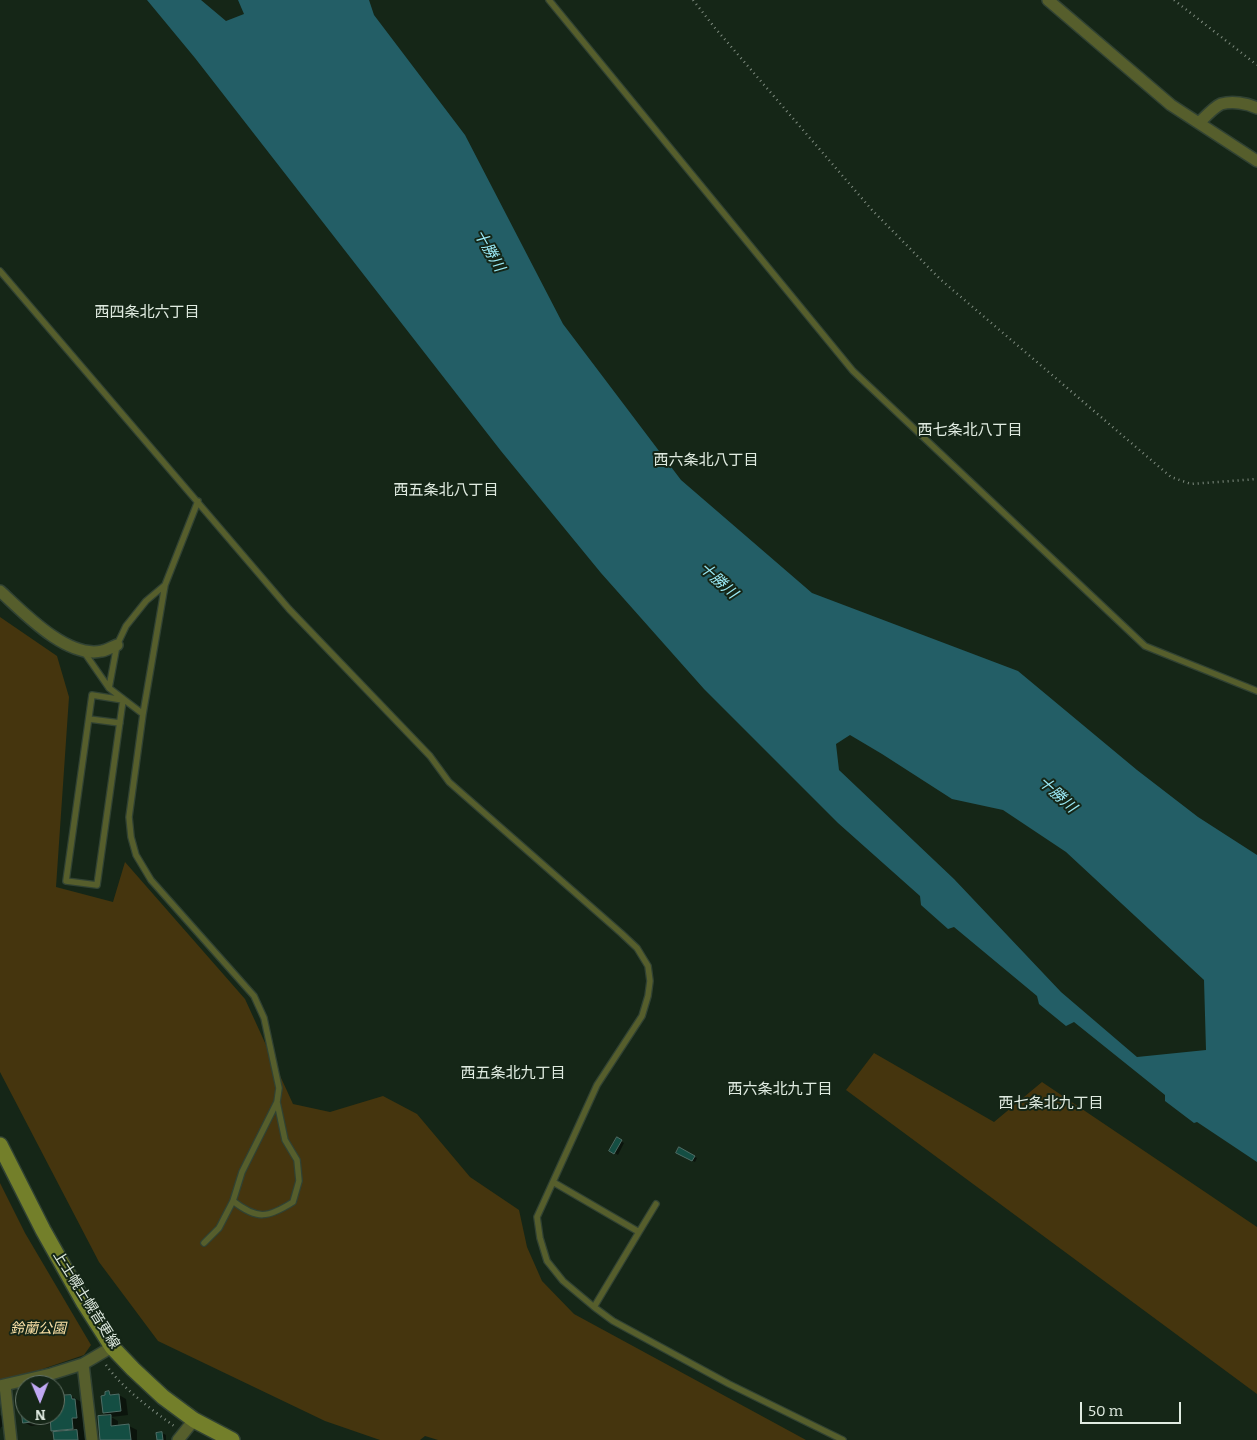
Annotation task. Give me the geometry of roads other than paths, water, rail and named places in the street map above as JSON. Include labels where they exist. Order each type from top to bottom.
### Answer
[{"type":"main road","name":"上士幌士幌音更線","points":[[0,1146],[80,1295],[112,1347],[163,1397],[194,1420],[232,1440]]},
{"type":"street","points":[[1048,0],[1171,105],[1257,161]]},
{"type":"street","points":[[1199,123],[1220,104],[1249,104],[1257,108]]},
{"type":"street","points":[[0,591],[43,631],[83,651],[102,651],[117,645]]},
{"type":"street","points":[[11,1440],[3,1385],[51,1374],[83,1364],[112,1347]]},
{"type":"street","points":[[83,1364],[92,1440]]},
{"type":"street","points":[[181,1437],[194,1420]]},
{"type":"lane","points":[[549,0],[853,371],[1145,646],[1257,691]]},
{"type":"lane","points":[[0,271],[289,609],[430,756],[449,782],[621,933],[637,948],[648,966],[650,981],[642,1016],[598,1085],[537,1217],[540,1238],[547,1261],[564,1281],[613,1321],[729,1384],[843,1440]]},
{"type":"lane","points":[[198,501],[165,585],[143,714],[129,816],[131,837],[136,855],[151,880],[254,996],[264,1018],[279,1088],[277,1102],[242,1172],[233,1201],[219,1228],[204,1243]]},
{"type":"lane","points":[[109,688],[117,645],[126,626],[146,601],[165,585]]},
{"type":"lane","points":[[83,651],[109,688],[143,714]]},
{"type":"lane","points":[[92,695],[123,700],[97,886],[66,881],[92,695]]},
{"type":"lane","points":[[89,719],[120,724]]},
{"type":"lane","points":[[233,1201],[244,1209],[258,1215],[276,1212],[293,1202],[299,1181],[297,1160],[285,1140],[277,1102]]},
{"type":"lane","points":[[553,1182],[639,1232]]},
{"type":"lane","points":[[594,1307],[656,1204]]},
{"type":"water","name":"十勝川","points":[[147,0],[201,0],[226,21],[244,14],[238,0],[369,0],[374,15],[465,135],[563,324],[681,480],[812,593],[1018,671],[1137,770],[1198,817],[1257,855],[1257,1162],[1197,1122],[1194,1123],[1165,1101],[1165,1095],[1074,1022],[1066,1026],[1039,1004],[1037,996],[954,927],[948,929],[921,905],[920,896],[838,823],[704,689],[601,573],[501,451],[195,58]],"holes":[[[850,735],[952,799],[1003,810],[1066,852],[1204,980],[1206,1050],[1137,1057],[1061,992],[954,879],[839,770],[836,744]]]},
{"type":"district","name":"西四条北六丁目","points":[[147,313]]},
{"type":"district","name":"西七条北八丁目","points":[[970,431]]},
{"type":"district","name":"西六条北八丁目","points":[[706,461]]},
{"type":"district","name":"西五条北八丁目","points":[[446,491]]},
{"type":"district","name":"西五条北九丁目","points":[[513,1074]]},
{"type":"district","name":"西六条北九丁目","points":[[780,1090]]},
{"type":"district","name":"西七条北九丁目","points":[[1051,1104]]},
{"type":"park label","name":"鈴蘭公園","points":[[38,1329]]}]
